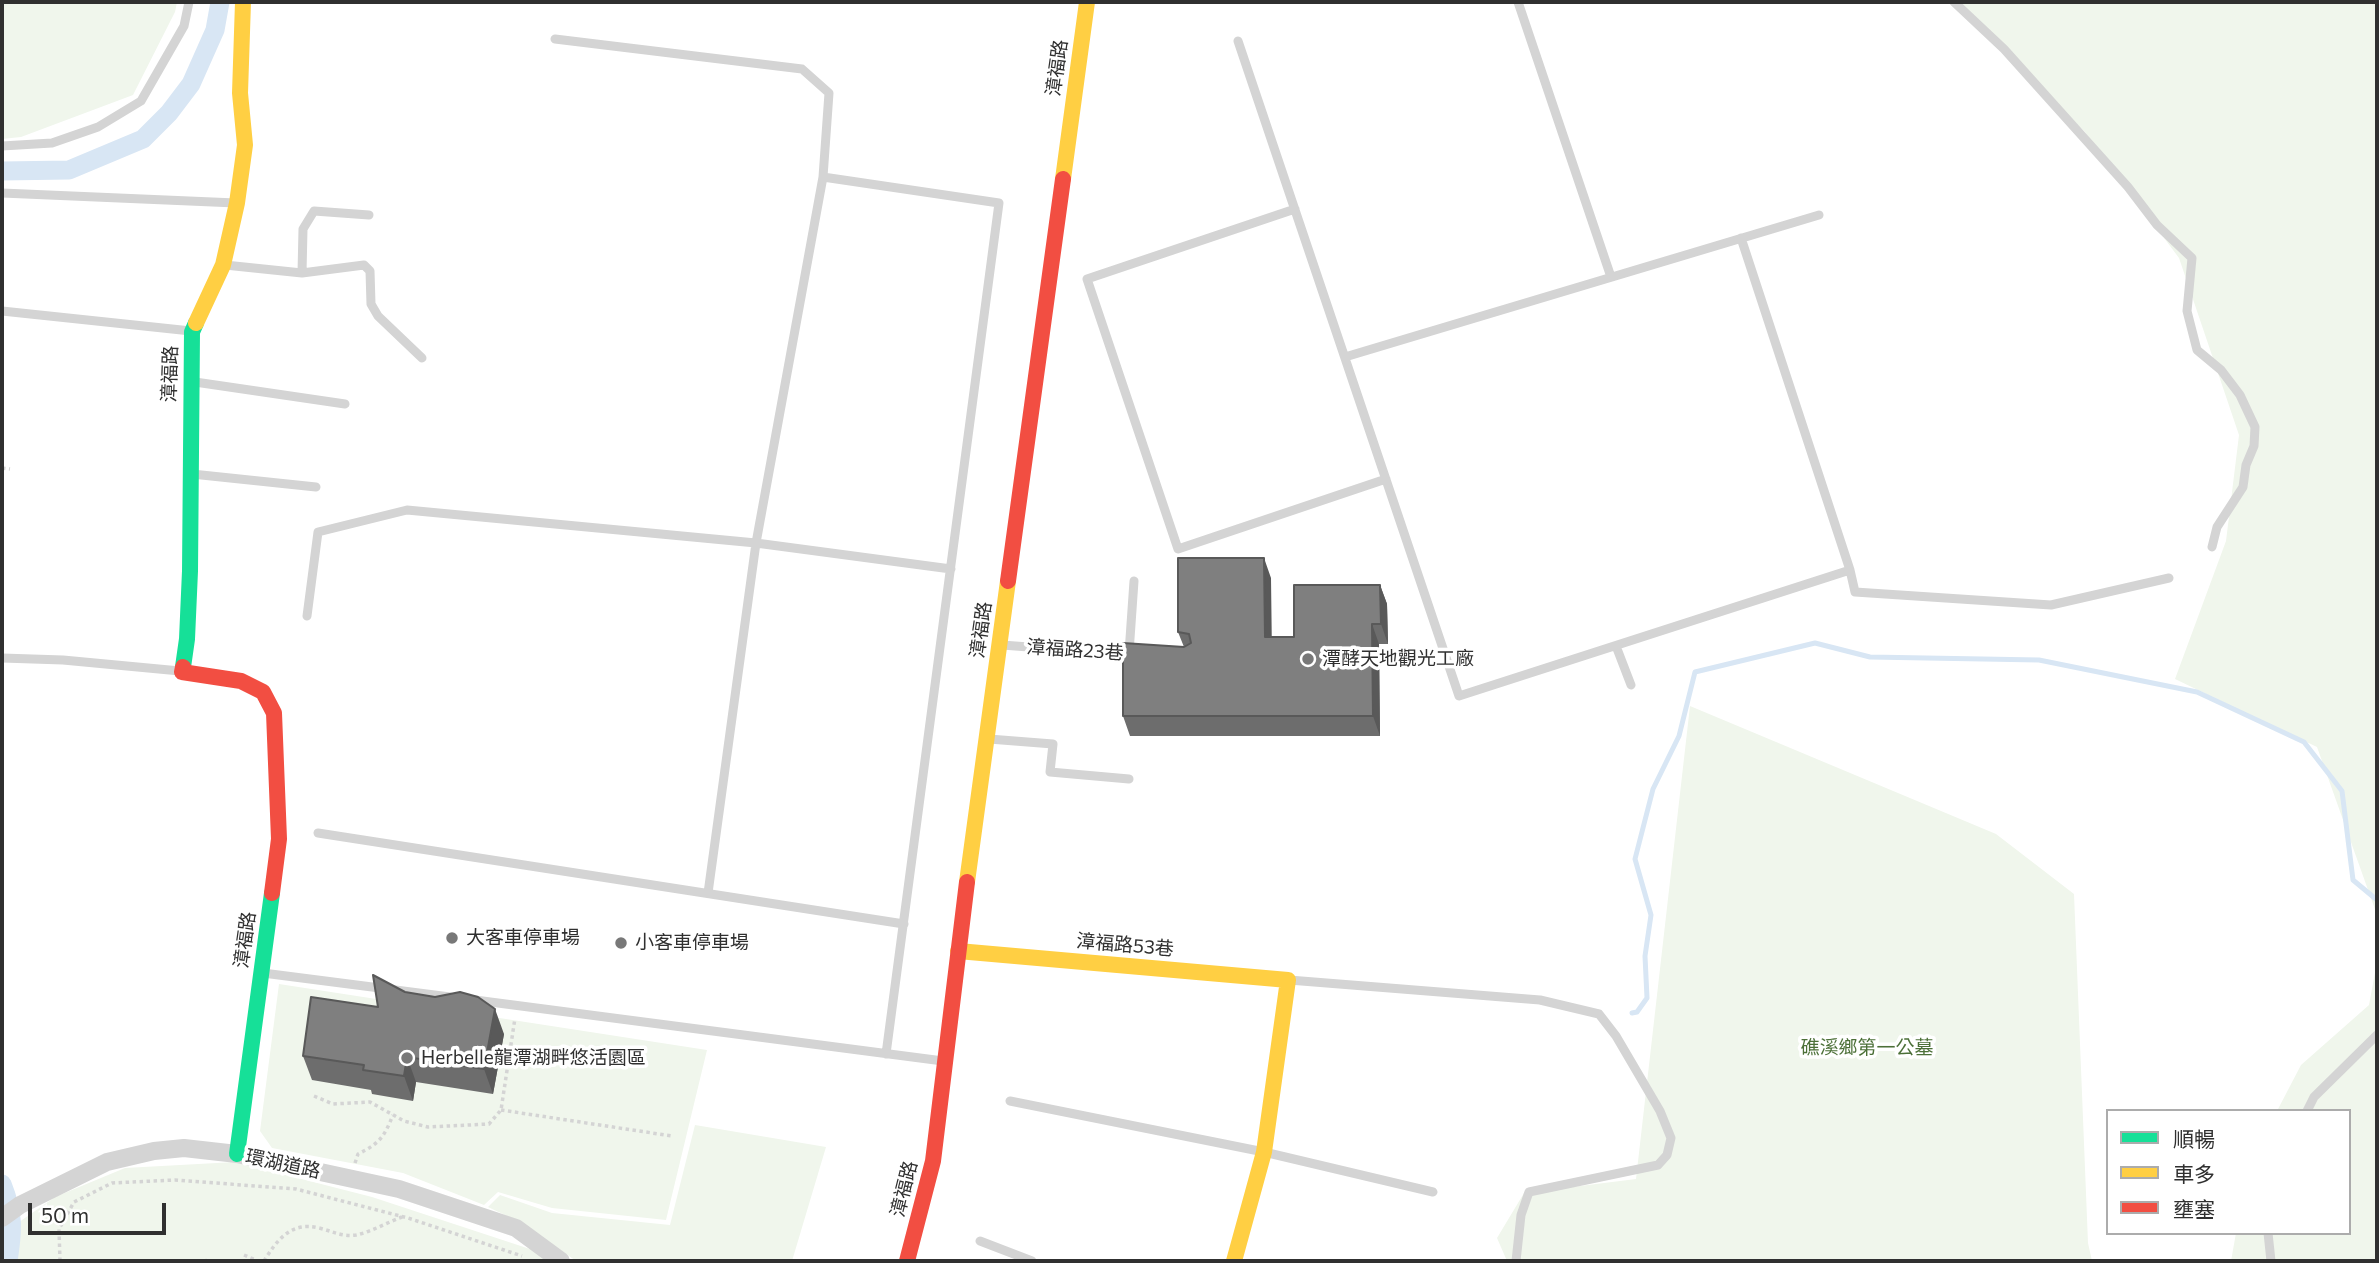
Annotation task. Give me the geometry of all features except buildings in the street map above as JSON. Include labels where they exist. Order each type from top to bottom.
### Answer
[{"type":"street","name":"漳福路","points":[[237,1154],[279,839],[274,713],[263,692],[241,681],[182,672],[187,639],[192,332],[223,265],[237,203],[245,145],[240,93],[243,2]]},
{"type":"street","name":"漳福路","points":[[907,1261],[933,1161],[958,951],[1087,2]]},
{"type":"street","name":"漳福路53巷","points":[[958,951],[1287,980]]},
{"type":"street","points":[[1234,1261],[1264,1152],[1287,980]]},
{"type":"street","name":"環湖道路","points":[[3,1216],[107,1161],[154,1151],[184,1149],[237,1154],[399,1189],[516,1228],[561,1261]]},
{"type":"lane","points":[[2,146],[52,143],[98,127],[141,101],[184,26],[189,2]]},
{"type":"lane","points":[[1518,2],[1611,277]]},
{"type":"lane","points":[[1954,2],[2004,49],[2128,187],[2157,225],[2192,258],[2188,311],[2197,350],[2221,370],[2240,395],[2255,427],[2254,446],[2246,465],[2243,487],[2217,527],[2212,547]]},
{"type":"lane","points":[[555,39],[802,69],[829,93],[823,177],[756,543],[708,893]]},
{"type":"lane","points":[[1238,41],[1459,696],[1850,570]]},
{"type":"lane","points":[[823,177],[999,204],[886,1054]]},
{"type":"lane","points":[[2,193],[237,203]]},
{"type":"lane","points":[[1295,209],[1087,279],[1169,524],[1178,549],[1386,479]]},
{"type":"lane","points":[[302,273],[303,229],[314,211],[369,215]]},
{"type":"lane","points":[[1345,357],[1819,215]]},
{"type":"lane","points":[[1741,239],[1855,592],[2051,606],[2169,578]]},
{"type":"lane","points":[[223,265],[302,273],[364,265],[370,271],[371,304],[378,316],[422,358]]},
{"type":"lane","points":[[2,311],[192,332]]},
{"type":"lane","points":[[190,381],[345,404]]},
{"type":"lane","points":[[190,473],[316,487]]},
{"type":"lane","points":[[307,616],[318,532],[407,510],[756,543],[951,569]]},
{"type":"lane","points":[[1129,654],[1134,581]]},
{"type":"lane","name":"漳福路23巷","points":[[1000,645],[1142,655]]},
{"type":"lane","points":[[1616,646],[1631,685]]},
{"type":"lane","name":"漳福路","points":[[2,658],[63,660],[182,672]]},
{"type":"lane","points":[[987,739],[1053,744],[1050,772],[1129,779]]},
{"type":"lane","points":[[318,833],[904,924]]},
{"type":"lane","points":[[261,973],[454,998]]},
{"type":"lane","points":[[1287,980],[1539,1000],[1599,1014],[1616,1035],[1660,1111],[1671,1138],[1667,1155],[1658,1165],[1529,1192],[1521,1215],[1516,1261]]},
{"type":"lane","points":[[467,999],[945,1062]]},
{"type":"lane","points":[[2307,1109],[2314,1097],[2377,1035]]},
{"type":"lane","points":[[1010,1101],[1264,1152],[1433,1192]]},
{"type":"lane","points":[[2268,1235],[2271,1261]]},
{"type":"lane","points":[[980,1241],[1032,1261]]},
{"type":"path","points":[[2,468],[10,469]]},
{"type":"path","points":[[314,1096],[333,1104],[370,1102],[404,1121],[428,1127],[489,1124],[501,1110],[517,1006]]},
{"type":"path","points":[[501,1110],[671,1136]]},
{"type":"path","points":[[350,1178],[358,1154],[373,1147],[384,1136],[393,1115]]},
{"type":"path","points":[[60,1261],[59,1229],[74,1202],[112,1183],[175,1180],[296,1189],[403,1216],[524,1257]]},
{"type":"path","points":[[264,1261],[283,1234],[302,1227],[317,1227],[340,1235],[358,1234],[403,1216]]},
{"type":"path","points":[[244,1255],[258,1261]]},
{"type":"green space","points":[[2,2],[177,2],[175,12],[133,95],[21,137],[2,139]]},
{"type":"green space","points":[[1950,2],[2377,2],[2377,915],[2317,747],[2175,679],[2226,541],[2239,435],[2179,258],[2085,132]]},
{"type":"green space","name":"礁溪鄉第一公墓","points":[[1690,706],[1996,834],[2074,894],[2088,1243],[2092,1261],[1507,1261],[1497,1238],[1524,1193],[1636,1179]]},
{"type":"green space","points":[[2377,962],[2377,1261],[2231,1261],[2236,1235],[2351,1235],[2351,1109],[2278,1109],[2301,1065],[2369,1005]]},
{"type":"green space","points":[[279,984],[707,1050],[666,1220],[552,1208],[498,1192],[484,1205],[403,1173],[272,1148],[260,1131]]},
{"type":"green space","points":[[695,1125],[826,1147],[792,1261],[576,1261],[526,1225],[488,1207],[500,1195],[552,1213],[670,1225]]},
{"type":"green space","points":[[235,1162],[372,1197],[536,1251],[549,1261],[2,1261],[2,1234],[55,1197],[125,1168]]},
{"type":"waterway","points":[[2,171],[69,170],[143,139],[169,113],[191,84],[215,30],[220,2]]},
{"type":"waterway","points":[[1632,1013],[1637,1012],[1647,998],[1645,956],[1651,915],[1635,859],[1653,789],[1679,736],[1695,672],[1815,643],[1870,657],[2039,660],[2197,692],[2304,742],[2342,791],[2353,880],[2377,900]]},
{"type":"waterway","points":[[2,1184],[9,1204],[11,1222],[8,1261]]},
{"type":"traffic: fast","points":[[183,667],[190,571],[192,332],[196,323]]},
{"type":"traffic: fast","points":[[237,1154],[272,893]]},
{"type":"traffic: slow","points":[[196,323],[223,265],[237,203],[245,145],[240,93],[243,2]]},
{"type":"traffic: slow","points":[[1063,179],[1087,2]]},
{"type":"traffic: slow","points":[[967,882],[1008,581]]},
{"type":"traffic: slow","points":[[958,951],[1288,980],[1264,1152],[1234,1261]]},
{"type":"traffic: jam","points":[[1008,581],[1063,179]]},
{"type":"traffic: jam","points":[[183,667],[182,672],[241,681],[263,692],[274,713],[279,839],[272,893]]},
{"type":"traffic: jam","points":[[907,1261],[933,1161],[967,882]]},
{"type":"place","name":"潭酵天地觀光工廠","points":[[1308,659]]},
{"type":"place","name":"大客車停車場","points":[[452,938]]},
{"type":"place","name":"小客車停車場","points":[[621,943]]},
{"type":"place","name":"Herbelle龍潭湖畔悠活園區","points":[[407,1058]]}]
